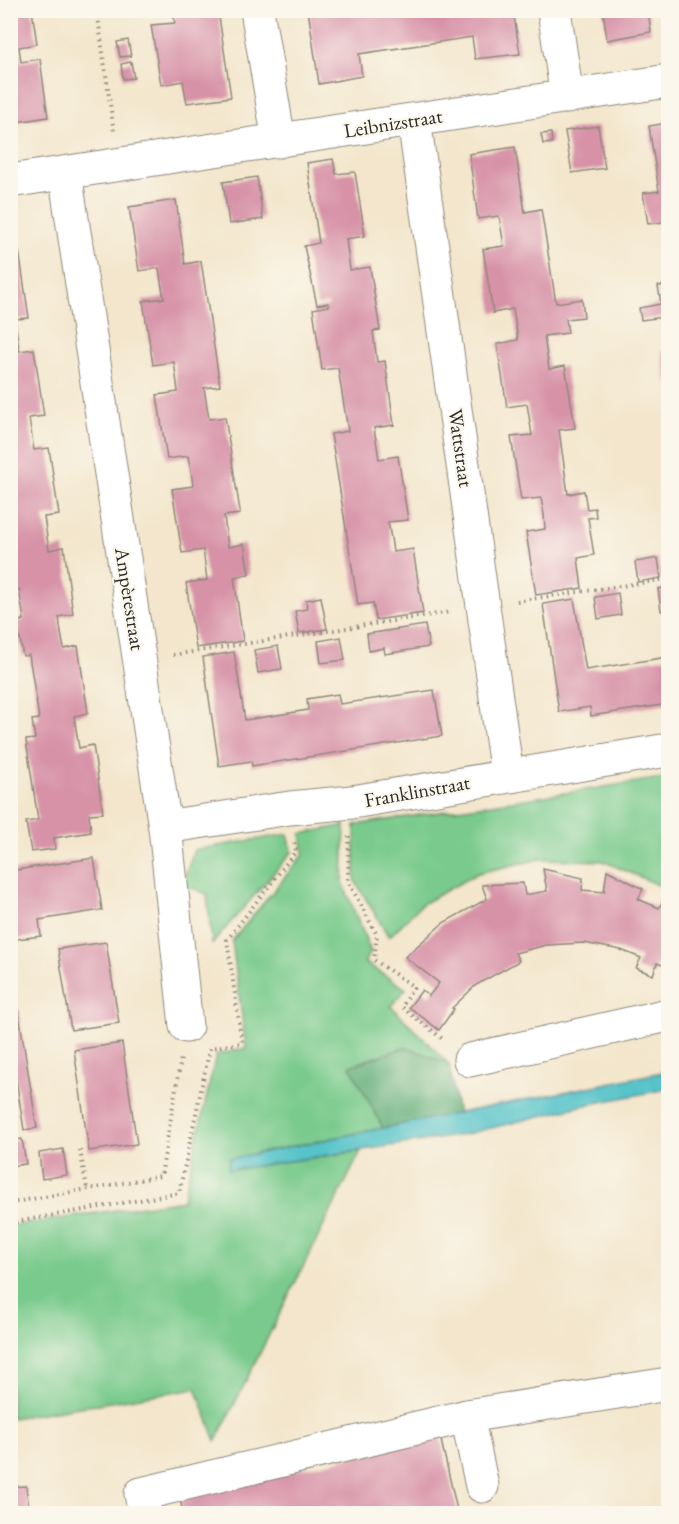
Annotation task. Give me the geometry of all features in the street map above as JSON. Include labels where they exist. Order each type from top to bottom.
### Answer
[{"type":"street","points":[[257,10],[279,141]]},
{"type":"street","points":[[554,10],[567,97]]},
{"type":"street","name":"Leibnizstraat","points":[[10,181],[669,81]]},
{"type":"street","name":"Wattstraat","points":[[414,120],[507,775]]},
{"type":"street","name":"Ampèrestraat","points":[[65,173],[165,827],[186,1026]]},
{"type":"street","name":"Franklinstraat","points":[[165,827],[290,808],[352,802],[669,750]]},
{"type":"street","points":[[470,1060],[669,1015]]},
{"type":"street","points":[[145,1514],[141,1494],[467,1416],[669,1384]]},
{"type":"street","points":[[467,1416],[482,1486]]},
{"type":"path","points":[[98,10],[118,163]]},
{"type":"path","points":[[140,660],[669,579]]},
{"type":"path","points":[[352,802],[347,849],[348,881],[377,935],[375,960],[414,987],[402,1007],[470,1060]]},
{"type":"path","points":[[10,1203],[160,1176],[186,1026]]},
{"type":"path","points":[[80,1150],[87,1190]]},
{"type":"green space","points":[[668,777],[668,889],[603,861],[540,859],[478,873],[422,904],[389,937],[355,881],[355,825]]},
{"type":"green space","points":[[345,825],[343,883],[371,952],[364,962],[406,989],[391,1006],[449,1064],[406,1047],[350,1066],[383,1128],[229,1159],[229,1170],[361,1151],[216,1441],[196,1388],[11,1418],[11,1226],[183,1200],[216,1055],[246,1048],[232,941],[304,854],[301,834]]},
{"type":"green space","points":[[288,834],[292,852],[212,944],[207,894],[182,884],[194,850]]},
{"type":"green space","points":[[406,1047],[449,1064],[458,1114],[383,1128],[350,1066]]},
{"type":"water","points":[[668,1071],[668,1089],[585,1105],[463,1135],[228,1170],[229,1159]]},
{"type":"building","points":[[10,10],[32,10],[37,44],[19,47],[21,62],[40,59],[48,117],[10,123]]},
{"type":"building","points":[[172,10],[218,10],[231,97],[187,103],[183,81],[161,85],[151,25],[175,23]]},
{"type":"building","points":[[308,10],[513,10],[520,54],[475,59],[472,37],[359,54],[362,76],[319,84]]},
{"type":"building","points":[[603,10],[648,10],[651,32],[607,40]]},
{"type":"building","points":[[128,40],[131,56],[120,57],[117,42]]},
{"type":"building","points":[[131,62],[134,78],[123,79],[121,64]]},
{"type":"building","points":[[668,123],[667,244],[664,222],[648,224],[643,193],[659,191],[649,126]]},
{"type":"building","points":[[598,126],[605,168],[572,173],[565,131]]},
{"type":"building","points":[[551,133],[552,143],[543,144],[541,134]]},
{"type":"building","points":[[515,147],[525,212],[541,209],[556,303],[582,299],[584,317],[566,319],[568,333],[544,336],[549,369],[565,366],[573,414],[575,428],[559,430],[568,494],[584,491],[587,509],[595,508],[596,517],[588,518],[594,555],[578,558],[582,588],[536,595],[526,532],[545,529],[544,514],[541,498],[521,500],[511,437],[532,435],[527,404],[507,407],[497,344],[518,340],[513,309],[493,313],[483,249],[504,246],[499,216],[478,219],[469,154]]},
{"type":"building","points":[[333,159],[336,174],[355,172],[365,236],[346,239],[350,270],[370,267],[380,330],[373,331],[377,362],[385,361],[394,425],[374,428],[379,459],[398,456],[408,520],[388,522],[393,552],[413,549],[423,613],[376,620],[373,603],[358,605],[331,434],[348,431],[338,368],[322,370],[313,309],[329,306],[328,303],[317,305],[304,246],[319,243],[307,163]]},
{"type":"building","points":[[257,177],[263,219],[229,224],[223,182]]},
{"type":"building","points":[[176,200],[185,264],[201,261],[220,386],[204,388],[209,419],[225,417],[240,511],[240,514],[224,516],[228,547],[244,544],[249,574],[234,577],[243,641],[196,648],[186,583],[207,580],[203,550],[182,553],[172,489],[193,486],[191,470],[188,456],[167,459],[157,395],[178,392],[174,362],[153,365],[143,301],[164,298],[159,268],[139,271],[129,207]]},
{"type":"building","points":[[19,250],[29,318],[15,319],[19,351],[34,349],[44,416],[29,418],[34,450],[49,448],[59,515],[44,517],[49,550],[64,547],[73,614],[59,617],[61,633],[64,649],[78,646],[88,713],[74,716],[79,748],[93,745],[103,813],[89,814],[91,832],[54,838],[55,849],[31,852],[26,822],[38,820],[26,740],[35,739],[32,720],[39,719],[29,655],[23,656],[17,621],[24,620],[19,589],[10,590],[10,252]]},
{"type":"building","points":[[668,285],[667,333],[664,317],[641,320],[639,308],[661,304],[658,286]]},
{"type":"building","points":[[668,350],[668,383],[667,383],[662,352]]},
{"type":"building","points":[[658,558],[661,578],[638,582],[635,562]]},
{"type":"building","points":[[668,587],[668,610],[661,611],[658,589]]},
{"type":"building","points":[[618,593],[621,615],[598,619],[595,597]]},
{"type":"building","points":[[321,597],[327,629],[299,633],[295,611],[307,609],[306,600]]},
{"type":"building","points":[[574,599],[586,670],[668,657],[668,704],[591,716],[590,707],[559,712],[543,604]]},
{"type":"building","points":[[425,625],[429,647],[385,654],[384,648],[369,651],[367,634]]},
{"type":"building","points":[[341,637],[345,660],[321,663],[318,641]]},
{"type":"building","points":[[278,646],[282,669],[258,673],[254,650]]},
{"type":"building","points":[[234,652],[245,720],[308,710],[307,699],[338,694],[340,704],[434,690],[442,736],[252,766],[251,761],[219,766],[203,657]]},
{"type":"building","points":[[94,858],[102,910],[39,920],[41,936],[10,940],[10,871]]},
{"type":"building","points":[[543,869],[583,878],[582,890],[604,892],[607,870],[643,889],[638,899],[659,908],[664,898],[668,901],[668,935],[663,949],[668,951],[665,966],[657,963],[653,975],[636,968],[641,958],[621,950],[584,943],[546,945],[515,953],[519,961],[476,985],[452,1008],[454,1009],[439,1030],[409,1007],[422,990],[429,996],[439,983],[405,957],[443,923],[487,899],[482,885],[523,883],[525,895],[547,891]]},
{"type":"building","points":[[106,942],[119,1023],[71,1030],[58,949]]},
{"type":"building","points":[[10,958],[37,1128],[24,1130],[10,1041]]},
{"type":"building","points":[[122,1043],[137,1144],[89,1151],[74,1050]]},
{"type":"building","points":[[10,1076],[16,1101],[10,1102]]},
{"type":"building","points":[[22,1139],[26,1164],[10,1166],[10,1141]]},
{"type":"building","points":[[63,1149],[67,1175],[42,1179],[39,1153]]},
{"type":"building","points":[[440,1436],[458,1514],[183,1514],[180,1498]]},
{"type":"building","points":[[26,1486],[30,1514],[10,1514],[10,1487]]}]
